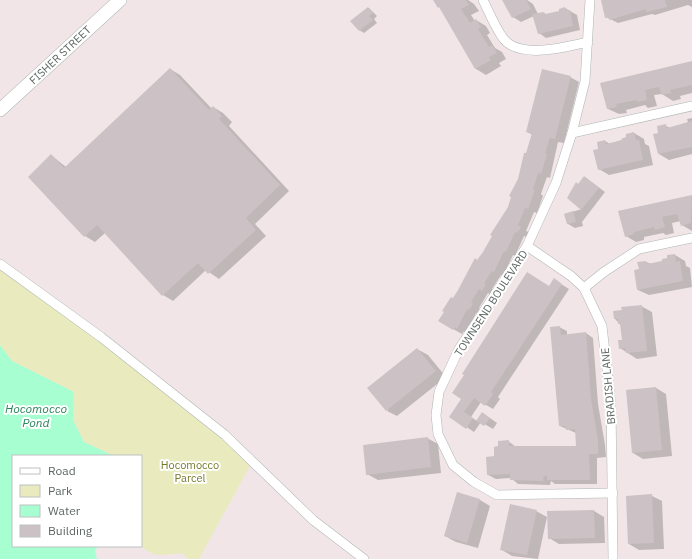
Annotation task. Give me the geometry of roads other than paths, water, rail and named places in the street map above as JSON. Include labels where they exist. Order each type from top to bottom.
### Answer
[{"type":"street","name":"FISHER STREET","points":[[0,110],[120,0]]},
{"type":"street","points":[[483,0],[504,39],[521,49],[536,51],[588,42]]},
{"type":"street","name":"TOWNSEND BOULEVARD","points":[[590,0],[585,81],[572,133],[556,183],[528,246],[459,350],[439,392],[436,415],[438,434],[453,465],[474,482],[497,495],[613,493]]},
{"type":"street","points":[[572,133],[692,106]]},
{"type":"street","points":[[584,288],[604,272],[639,249],[692,238]]},
{"type":"street","name":"BRADISH LANE","points":[[528,246],[572,276],[584,288],[602,326],[611,405],[613,559]]},
{"type":"street","points":[[0,264],[101,336],[218,430],[313,520],[364,559]]},
{"type":"water","name":"Hocomocco Pond","points":[[0,345],[12,361],[74,392],[73,420],[84,442],[112,455],[12,455],[12,547],[97,547],[95,551],[97,559],[0,559]]},
{"type":"park label","name":"Hocomocco Parcel","points":[[190,471]]}]
